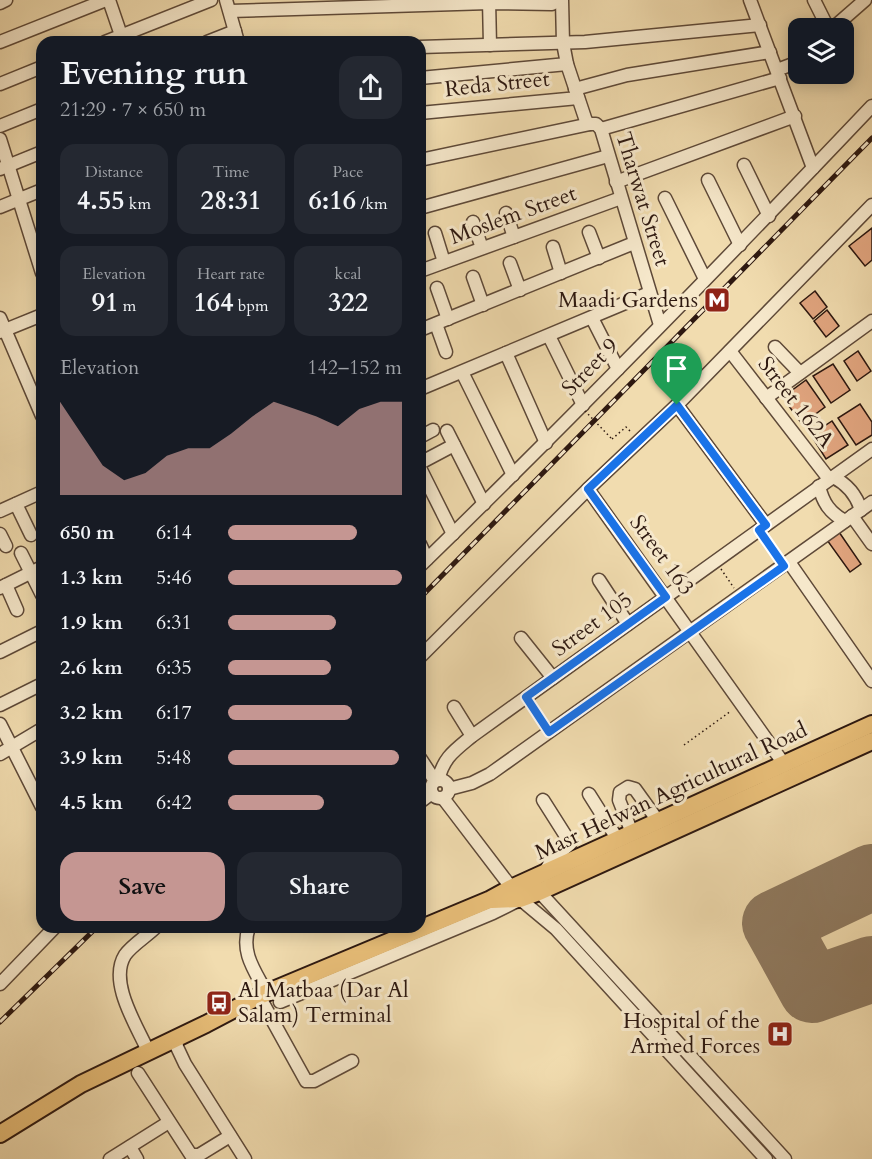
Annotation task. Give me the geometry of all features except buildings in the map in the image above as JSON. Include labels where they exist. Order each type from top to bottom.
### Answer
[{"type":"main road","name":"Masr Helwan Agricultural Road","points":[[663,827],[784,764],[872,724]]},
{"type":"main road","name":"Masr Helwan Agricultural Road","points":[[534,886],[544,874],[872,741]]},
{"type":"main road","name":"Masr Helwan Agricultural Road","points":[[426,928],[489,900],[516,894],[629,840]]},
{"type":"main road","name":"Masr Helwan Agricultural Road","points":[[0,1134],[81,1084],[148,1051],[414,933]]},
{"type":"street","points":[[0,3],[6,0]]},
{"type":"street","points":[[0,42],[107,0],[121,36]]},
{"type":"street","points":[[129,36],[211,0]]},
{"type":"street","points":[[236,36],[228,5],[489,1],[552,4],[561,0]]},
{"type":"street","name":"Tharwat Street","points":[[561,0],[563,43],[567,64],[586,121],[595,126],[608,156],[660,325]]},
{"type":"street","points":[[750,0],[813,168]]},
{"type":"street","points":[[814,0],[823,18]]},
{"type":"street","points":[[844,18],[865,0]]},
{"type":"street","points":[[489,1],[490,45]]},
{"type":"street","points":[[426,47],[585,42],[760,25]]},
{"type":"street","name":"Reda Street","points":[[426,112],[576,93],[619,77],[770,52]]},
{"type":"street","points":[[426,77],[567,64]]},
{"type":"street","points":[[426,159],[595,126],[779,74],[788,68]]},
{"type":"street","points":[[0,84],[36,69]]},
{"type":"street","name":"Street 9","points":[[426,561],[584,408],[618,369],[769,216],[872,106]]},
{"type":"street","points":[[0,126],[36,111]]},
{"type":"street","points":[[616,182],[795,116]]},
{"type":"street","points":[[1,142],[4,167],[36,245]]},
{"type":"street","points":[[4,167],[36,154]]},
{"type":"street","points":[[426,206],[608,156]]},
{"type":"street","points":[[744,165],[769,216]]},
{"type":"street","points":[[708,180],[740,245]]},
{"type":"street","points":[[0,207],[36,192]]},
{"type":"street","name":"Moslem Street","points":[[426,269],[621,198]]},
{"type":"street","points":[[665,198],[705,279]]},
{"type":"street","points":[[426,651],[588,489],[677,405],[872,205]]},
{"type":"street","points":[[506,213],[514,237]]},
{"type":"street","points":[[473,222],[482,248]]},
{"type":"street","points":[[589,232],[599,258]]},
{"type":"street","points":[[435,233],[444,262]]},
{"type":"street","points":[[426,328],[634,243]]},
{"type":"street","points":[[553,247],[561,273]]},
{"type":"street","points":[[510,263],[520,290]]},
{"type":"street","points":[[473,277],[483,304]]},
{"type":"street","points":[[437,288],[446,352]]},
{"type":"street","points":[[426,387],[650,293]]},
{"type":"street","points":[[36,317],[1,327],[36,403]]},
{"type":"street","points":[[592,318],[618,369]]},
{"type":"street","points":[[766,398],[872,321]]},
{"type":"street","points":[[549,336],[584,408]]},
{"type":"street","points":[[775,347],[800,373]]},
{"type":"street","name":"Street 162A","points":[[730,351],[827,481]]},
{"type":"street","points":[[506,353],[546,443]]},
{"type":"street","points":[[462,372],[513,475]]},
{"type":"street","points":[[677,405],[763,528]]},
{"type":"street","points":[[426,434],[433,430]]},
{"type":"street","points":[[447,431],[484,504]]},
{"type":"street","points":[[426,460],[454,445]]},
{"type":"street","name":"Street 105","points":[[439,788],[442,764],[472,736],[872,449]]},
{"type":"street","points":[[426,480],[453,534]]},
{"type":"street","points":[[853,515],[830,511],[821,495],[827,481],[841,481],[854,493],[853,515],[872,544]]},
{"type":"street","name":"Street 163","points":[[588,489],[784,764]]},
{"type":"street","points":[[0,511],[36,495]]},
{"type":"street","name":"Street 105","points":[[426,797],[439,788],[481,779],[872,502]]},
{"type":"street","points":[[16,504],[31,535]]},
{"type":"street","points":[[0,534],[6,546]]},
{"type":"street","points":[[21,553],[36,569]]},
{"type":"street","points":[[787,564],[872,681]]},
{"type":"street","points":[[17,610],[3,587],[36,570]]},
{"type":"street","points":[[599,580],[628,624]]},
{"type":"street","points":[[0,652],[36,635]]},
{"type":"street","points":[[521,638],[553,678]]},
{"type":"street","points":[[0,705],[36,687]]},
{"type":"street","points":[[454,707],[472,736]]},
{"type":"street","points":[[0,724],[36,795]]},
{"type":"street","points":[[0,754],[36,732]]},
{"type":"street","points":[[426,767],[516,894],[556,928],[766,1159]]},
{"type":"street","points":[[629,840],[619,800],[620,792],[628,787],[635,789],[663,827]]},
{"type":"street","points":[[589,794],[629,840]]},
{"type":"street","points":[[543,800],[570,844],[553,858],[544,874]]},
{"type":"street","points":[[534,886],[782,1158]]},
{"type":"street","points":[[268,997],[493,913],[516,894]]},
{"type":"street","points":[[0,984],[49,933]]},
{"type":"street","points":[[148,1051],[119,986],[120,969],[125,955],[149,933]]},
{"type":"street","points":[[247,933],[246,951],[306,1081],[314,1081],[352,1061]]},
{"type":"street","points":[[176,1038],[177,1047],[185,1064],[245,1159]]},
{"type":"street","points":[[138,1072],[188,1152],[195,1156],[230,1136]]},
{"type":"street","points":[[110,1159],[169,1122]]},
{"type":"street","points":[[130,1146],[137,1159]]},
{"type":"path","points":[[584,408],[612,439],[626,427]]},
{"type":"path","points":[[763,528],[787,564]]},
{"type":"path","points":[[716,561],[741,597]]},
{"type":"path","points":[[526,697],[549,732]]},
{"type":"path","points":[[684,745],[741,703]]},
{"type":"runway","points":[[872,877],[775,923],[812,990],[872,969]]},
{"type":"railway","points":[[426,592],[872,138]]},
{"type":"railway","points":[[0,1022],[91,933]]},
{"type":"place","name":"Maadi Gardens","points":[[717,300]]},
{"type":"place","name":"Al Matbaa (Dar Al Salam) Terminal","points":[[219,1003]]},
{"type":"place","name":"Hospital of the Armed Forces","points":[[780,1034]]},
{"type":"route","points":[[677,405],[766,525],[759,530],[784,566],[549,732],[526,697],[666,597],[588,489],[677,405]]}]
